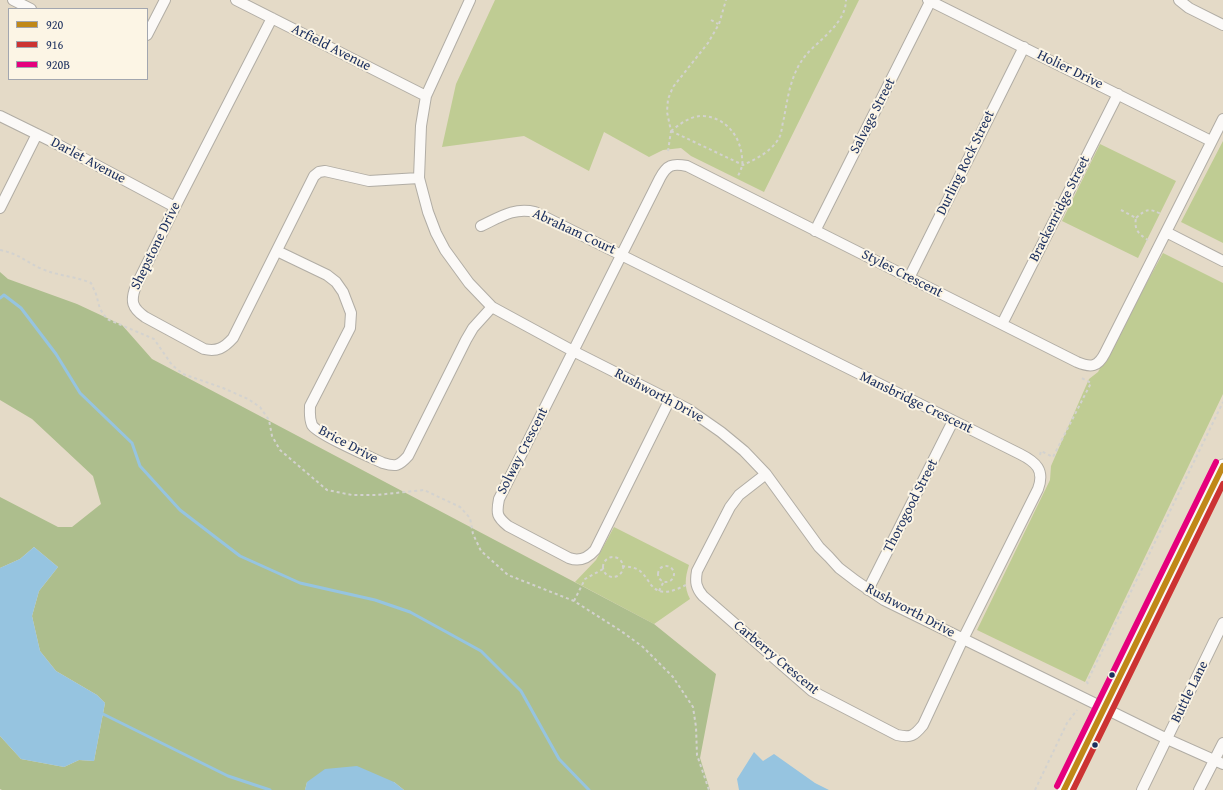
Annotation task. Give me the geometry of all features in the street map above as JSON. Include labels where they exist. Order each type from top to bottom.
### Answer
[{"type":"main road","points":[[1064,790],[1223,466]]},
{"type":"street","points":[[13,0],[29,8]]},
{"type":"street","points":[[148,33],[165,0]]},
{"type":"street","name":"Arfield Avenue","points":[[236,0],[426,96]]},
{"type":"street","name":"Rushworth Drive","points":[[470,0],[426,96],[421,126],[419,178],[428,212],[444,250],[492,308],[670,399],[699,416],[721,432],[744,451],[766,474],[819,546],[839,568],[884,600],[1167,739],[1219,762]]},
{"type":"street","name":"Holier Drive","points":[[930,0],[1211,141]]},
{"type":"street","name":"Salvage Street","points":[[815,230],[930,0]]},
{"type":"street","points":[[1179,0],[1189,8],[1223,25]]},
{"type":"street","name":"Shepstone Drive","points":[[272,18],[132,294],[133,303],[137,312],[204,349],[211,351],[227,346],[233,338],[314,176],[319,172],[325,171],[370,181],[419,178]]},
{"type":"street","name":"Durling Rock Street","points":[[909,278],[1024,47]]},
{"type":"street","name":"Brackenridge Street","points":[[1002,324],[1118,94]]},
{"type":"street","name":"Darlet Avenue","points":[[0,116],[37,134],[175,208]]},
{"type":"street","name":"Styles Crescent","points":[[574,351],[665,170],[671,165],[678,164],[687,166],[1080,364],[1092,366],[1100,362],[1223,119]]},
{"type":"street","points":[[0,208],[37,134]]},
{"type":"street","name":"Abraham Court","points":[[481,226],[508,213],[525,210],[535,212],[622,255]]},
{"type":"street","points":[[1166,232],[1223,261]]},
{"type":"street","name":"Brice Drive","points":[[277,251],[327,275],[336,282],[351,313],[350,328],[310,406],[309,416],[313,426],[322,433],[392,466],[400,464],[408,456],[466,340],[473,328],[492,308]]},
{"type":"street","name":"Mansbridge Crescent","points":[[622,255],[1032,460],[1038,466],[1041,474],[1041,481],[1038,489],[963,639]]},
{"type":"street","name":"Solway Crescent","points":[[574,351],[499,499],[497,510],[500,519],[508,526],[569,558],[575,560],[582,559],[590,556],[596,550],[670,399]]},
{"type":"street","name":"Thorogood Street","points":[[868,590],[953,421]]},
{"type":"street","name":"Carberry Crescent","points":[[766,474],[739,495],[730,507],[697,571],[695,581],[697,589],[703,596],[801,682],[812,691],[826,699],[897,735],[906,737],[915,734],[923,725],[963,639]]},
{"type":"street","name":"Buttle Lane","points":[[1142,790],[1223,623]]},
{"type":"street","points":[[1200,790],[1219,762],[1223,743]]},
{"type":"path","points":[[668,152],[671,130],[667,112],[668,99],[673,87],[708,43],[719,24],[726,0]]},
{"type":"path","points":[[671,130],[743,165],[757,159],[771,148],[780,138],[789,90],[796,70],[806,56],[843,16],[846,0]]},
{"type":"path","points":[[710,20],[719,24]]},
{"type":"path","points":[[671,130],[688,119],[701,116],[716,119],[729,127],[737,138],[741,151],[743,165],[737,178]]},
{"type":"path","points":[[1121,210],[1136,218]]},
{"type":"path","points":[[1148,240],[1136,230],[1136,218],[1144,211],[1150,210],[1161,214]]},
{"type":"path","points":[[0,250],[10,252],[24,258],[42,269],[57,274],[80,278],[91,283],[100,309],[107,319],[154,339],[172,365],[183,374],[223,388],[248,399],[260,407],[269,420],[272,436],[280,450],[328,490],[352,494],[376,495],[424,490],[460,507],[470,518],[472,534],[481,551],[508,575],[574,601],[638,643],[673,677],[693,707],[696,727],[697,755],[709,790]]},
{"type":"path","points":[[1040,455],[1042,451],[1053,457],[1091,383],[1080,377]]},
{"type":"path","points":[[1088,684],[1086,682],[1223,402]]},
{"type":"path","points":[[613,557],[618,559],[622,566],[620,572],[615,576],[609,576],[603,569],[605,561],[613,557]]},
{"type":"path","points":[[622,566],[634,567],[640,571],[653,587],[659,591],[668,592],[686,585]]},
{"type":"path","points":[[666,566],[670,567],[674,572],[674,577],[670,582],[663,583],[657,576],[658,570],[666,566]]},
{"type":"path","points":[[574,601],[585,579],[603,569]]},
{"type":"path","points":[[659,591],[663,583]]},
{"type":"path","points":[[1035,790],[1067,723],[1077,710]]},
{"type":"green space","points":[[495,0],[859,0],[764,192],[691,156],[681,148],[663,150],[649,157],[604,132],[589,171],[524,136],[442,147],[456,84]]},
{"type":"green space","points":[[1223,141],[1223,243],[1181,222]]},
{"type":"green space","points":[[1100,144],[1176,181],[1138,258],[1062,221]]},
{"type":"green space","points":[[1163,253],[1223,283],[1223,394],[1085,682],[977,630],[1050,480],[1051,466],[1089,379],[1098,372]]},
{"type":"green space","points":[[0,272],[8,279],[77,304],[122,325],[152,359],[654,624],[716,674],[700,758],[710,790],[404,790],[394,782],[307,782],[305,790],[0,789],[0,736],[21,759],[64,767],[79,760],[94,761],[105,703],[97,695],[56,671],[40,651],[32,616],[39,591],[58,567],[34,547],[20,559],[0,568],[0,497],[58,527],[72,527],[101,504],[93,476],[32,419],[0,400]]},
{"type":"green space","points":[[614,527],[689,565],[686,582],[690,599],[654,624],[575,582],[596,560]]},
{"type":"water","points":[[34,547],[58,567],[39,591],[32,616],[40,651],[56,671],[97,695],[105,703],[94,761],[79,760],[64,767],[21,759],[0,736],[0,568],[20,559]]},
{"type":"water","points":[[754,752],[763,761],[774,754],[815,783],[829,790],[739,790],[737,779]]},
{"type":"water","points":[[357,766],[394,782],[404,790],[305,790],[307,782],[325,769]]},
{"type":"waterway","points":[[0,298],[4,295],[21,308],[56,354],[80,393],[132,443],[140,466],[180,510],[240,556],[300,583],[375,600],[410,612],[481,651],[521,691],[559,759],[589,790]]},
{"type":"waterway","points":[[103,714],[228,776],[270,790]]},
{"type":"transit line","name":"920B","points":[[1057,786],[1216,462]]},
{"type":"transit line","name":"920","points":[[1064,790],[1223,466]]},
{"type":"transit line","name":"916","points":[[1073,790],[1223,484]]}]
